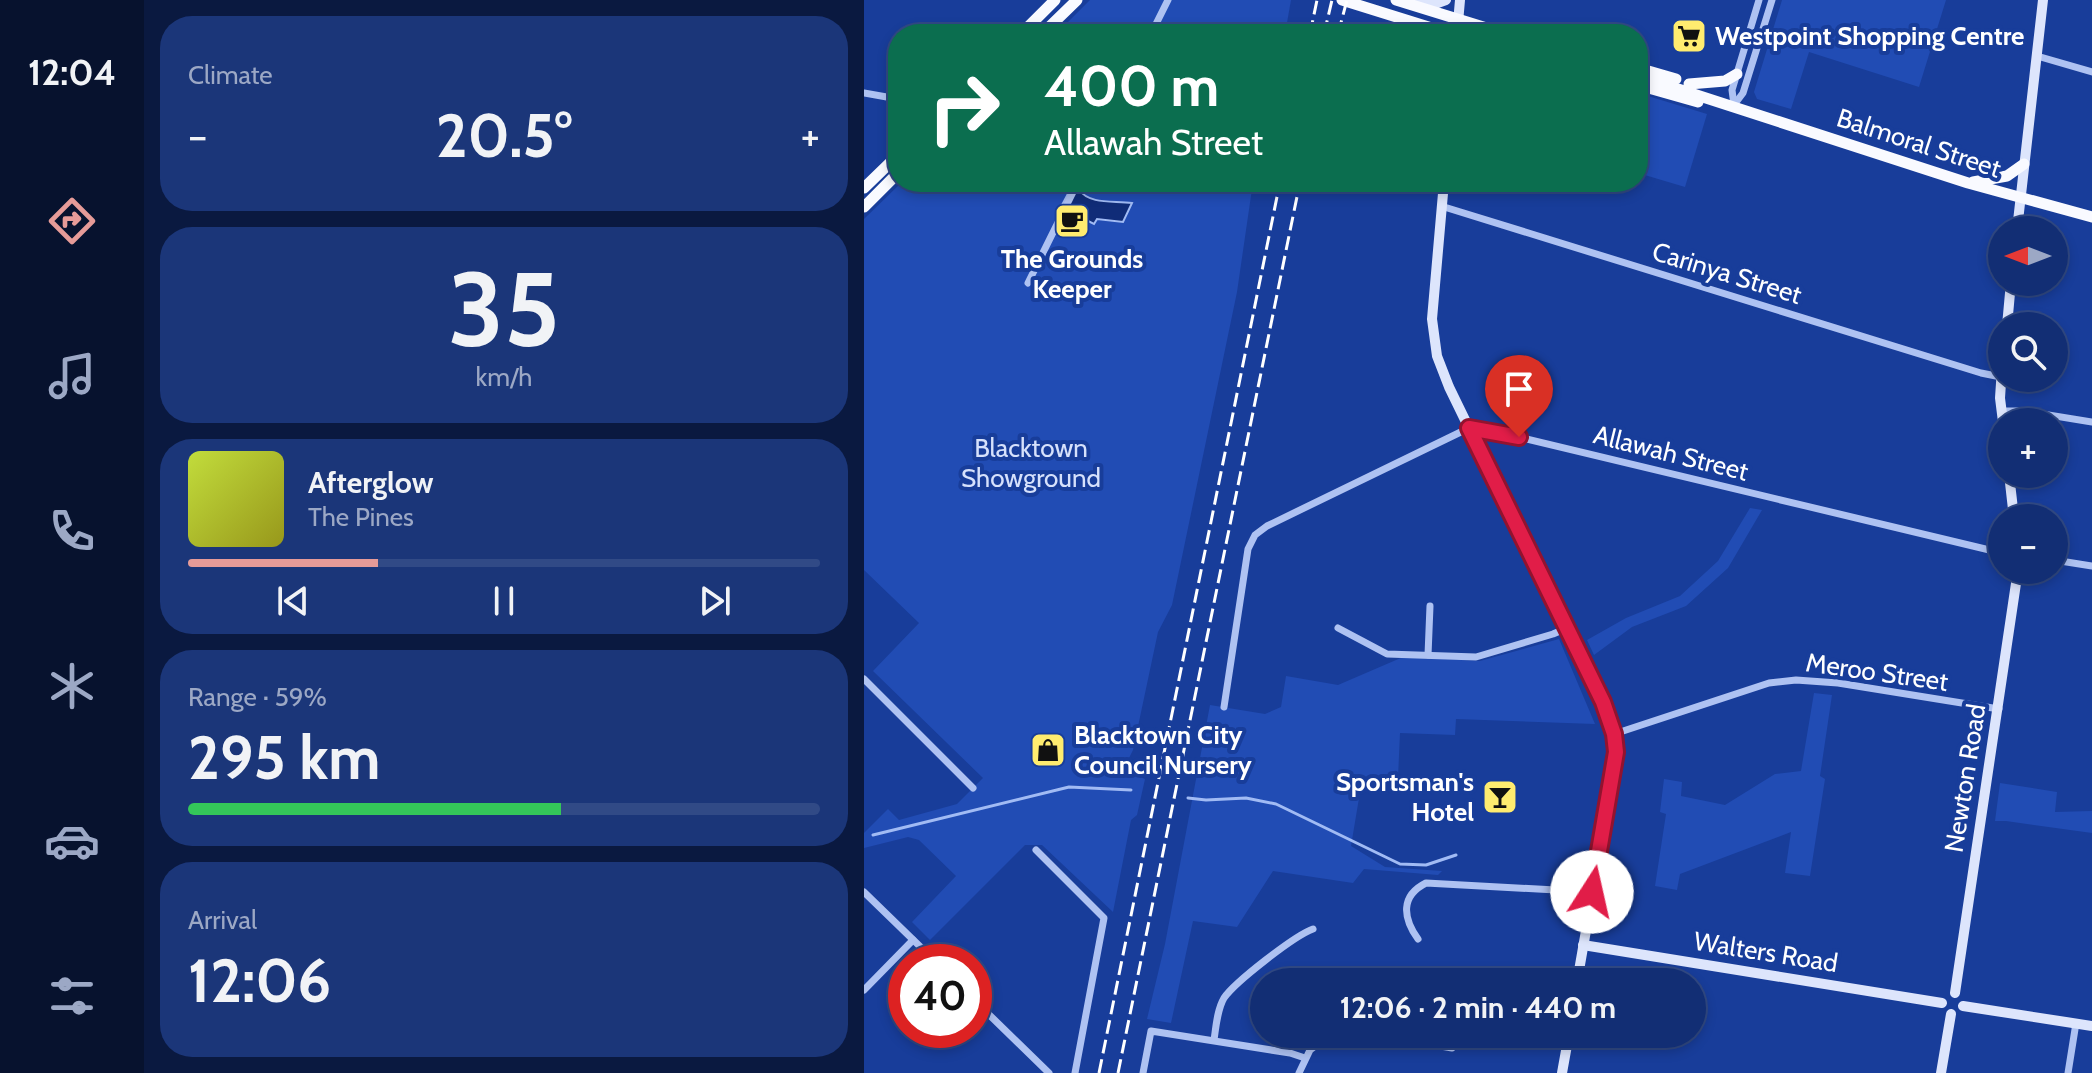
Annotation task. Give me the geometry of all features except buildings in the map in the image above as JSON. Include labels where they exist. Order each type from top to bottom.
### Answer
[{"type":"main road","points":[[1031,24],[1055,0]]},
{"type":"main road","points":[[1052,24],[1077,0]]},
{"type":"main road","points":[[1342,0],[1419,24]]},
{"type":"main road","points":[[1396,0],[1472,24]]},
{"type":"main road","name":"Balmoral Street","points":[[1648,71],[1722,95],[1734,105]]},
{"type":"main road","points":[[1689,84],[1725,81],[1737,74]]},
{"type":"main road","name":"Balmoral Street","points":[[1648,79],[1968,183],[2092,217]]},
{"type":"main road","name":"Balmoral Street","points":[[1648,88],[1717,107],[1734,105]]},
{"type":"main road","points":[[1968,183],[2007,176],[2024,164]]},
{"type":"main road","points":[[864,188],[888,165]]},
{"type":"main road","points":[[864,207],[888,183]]},
{"type":"street","points":[[1156,24],[1168,0]]},
{"type":"street","points":[[1409,5],[1435,4],[1446,0]]},
{"type":"street","points":[[1458,24],[1460,0]]},
{"type":"street","points":[[1734,105],[1732,90],[1759,0]]},
{"type":"street","points":[[1734,105],[1743,93],[1772,0]]},
{"type":"street","points":[[2018,216],[2043,0]]},
{"type":"street","points":[[2037,56],[2092,72]]},
{"type":"street","points":[[864,93],[888,97]]},
{"type":"street","points":[[1028,283],[1073,192]]},
{"type":"street","points":[[1443,192],[1432,303],[1432,338],[1441,370],[1610,718],[1614,734],[1615,761],[1579,968]]},
{"type":"street","name":"Carinya Street","points":[[1441,206],[1988,374]]},
{"type":"street","points":[[2068,418],[2092,422]]},
{"type":"street","points":[[1224,707],[1248,549],[1255,535],[1267,526],[1469,428]]},
{"type":"street","name":"Allawah Street","points":[[1469,428],[1489,430],[1988,550]]},
{"type":"street","points":[[2068,562],[2092,566]]},
{"type":"street","name":"Newton Road","points":[[1955,993],[2016,584]]},
{"type":"street","points":[[1428,655],[1430,606]]},
{"type":"street","points":[[1338,628],[1387,654],[1482,656],[1567,628]]},
{"type":"street","points":[[864,679],[973,788]]},
{"type":"street","name":"Meroo Street","points":[[1614,734],[1769,683],[1796,680],[1838,683],[1999,709]]},
{"type":"street","points":[[1036,850],[1104,918],[1075,1073]]},
{"type":"street","points":[[1418,939],[1408,925],[1406,905],[1410,895],[1426,883],[1592,892]]},
{"type":"street","points":[[864,892],[917,944]]},
{"type":"street","points":[[1214,1040],[1220,1007],[1229,993],[1297,935],[1313,929]]},
{"type":"street","points":[[864,990],[913,940]]},
{"type":"street","name":"Walters Road","points":[[1583,945],[1942,1003]]},
{"type":"street","points":[[1955,993],[1963,999],[1963,1006],[1957,1014],[1945,1012],[1942,1003],[1946,995],[1955,993]]},
{"type":"street","points":[[1963,1006],[2092,1026]]},
{"type":"street","points":[[1941,1073],[1951,1014]]},
{"type":"street","points":[[992,1018],[1049,1073]]},
{"type":"street","points":[[2068,1073],[2076,1023]]},
{"type":"street","points":[[1143,1073],[1151,1031],[1305,1058]]},
{"type":"street","points":[[1299,1073],[1312,1048]]},
{"type":"street","points":[[1562,1073],[1566,1048]]},
{"type":"green space","points":[[1090,0],[1291,0],[1287,24],[1066,24]]},
{"type":"green space","points":[[1782,0],[1946,0],[1919,87],[1809,52],[1791,109],[1757,99],[1754,92]]},
{"type":"green space","points":[[1648,96],[1707,114],[1685,187],[1648,176]]},
{"type":"green space","name":"Blacktown Showground","points":[[892,192],[1252,192],[1237,292],[1172,605],[1158,632],[1133,750],[1123,770],[1145,779],[1137,815],[1131,820],[1113,912],[1042,845],[1025,845],[930,940],[912,922],[956,876],[919,840],[908,837],[864,848],[864,833],[888,809],[899,820],[957,804],[983,778],[873,671],[919,623],[864,570],[864,219]]},
{"type":"green space","points":[[1750,508],[1762,510],[1728,568],[1686,606],[1632,627],[1594,655],[1587,640],[1626,618],[1680,596],[1718,561]]},
{"type":"green space","points":[[1559,639],[1595,724],[1456,719],[1455,735],[1400,733],[1398,778],[1360,792],[1351,846],[1385,867],[1442,871],[1438,875],[1364,869],[1353,883],[1273,871],[1237,927],[1193,921],[1171,1023],[1147,1019],[1165,944],[1210,705],[1265,714],[1281,707],[1286,676],[1338,685],[1403,657],[1480,661]]},
{"type":"green space","points":[[1814,693],[1832,695],[1820,776],[1825,779],[1810,876],[1785,873],[1791,832],[1680,874],[1677,890],[1655,886],[1666,814],[1660,812],[1664,779],[1682,782],[1681,796],[1725,805],[1775,774],[1801,771]]},
{"type":"green space","points":[[2000,783],[2057,792],[2055,812],[2092,811],[2092,833],[1995,821]]},
{"type":"shaded area","points":[[1069,192],[1081,192],[1096,200],[1132,203],[1123,222],[1097,219],[1094,224],[1082,218],[1084,214],[1071,208],[1069,211],[1062,205]]},
{"type":"waterway","points":[[873,835],[1069,787],[1131,790]]},
{"type":"waterway","points":[[1188,798],[1246,798],[1276,804],[1400,864],[1426,865],[1456,855]]},
{"type":"railway","points":[[1312,24],[1317,0]]},
{"type":"railway","points":[[1326,24],[1332,0]]},
{"type":"railway","points":[[1341,24],[1347,0]]},
{"type":"railway","points":[[1099,1073],[1278,192]]},
{"type":"railway","points":[[1118,1073],[1298,192]]},
{"type":"place","name":"Westpoint Shopping Centre","points":[[1689,36]]},
{"type":"place","name":"The Grounds Keeper","points":[[1072,221]]},
{"type":"place","name":"Blacktown City Council Nursery","points":[[1048,750]]},
{"type":"place","name":"Sportsman's Hotel","points":[[1500,797]]},
{"type":"route","points":[[1519,437],[1469,428],[1610,718],[1616,752],[1592,892]]}]
